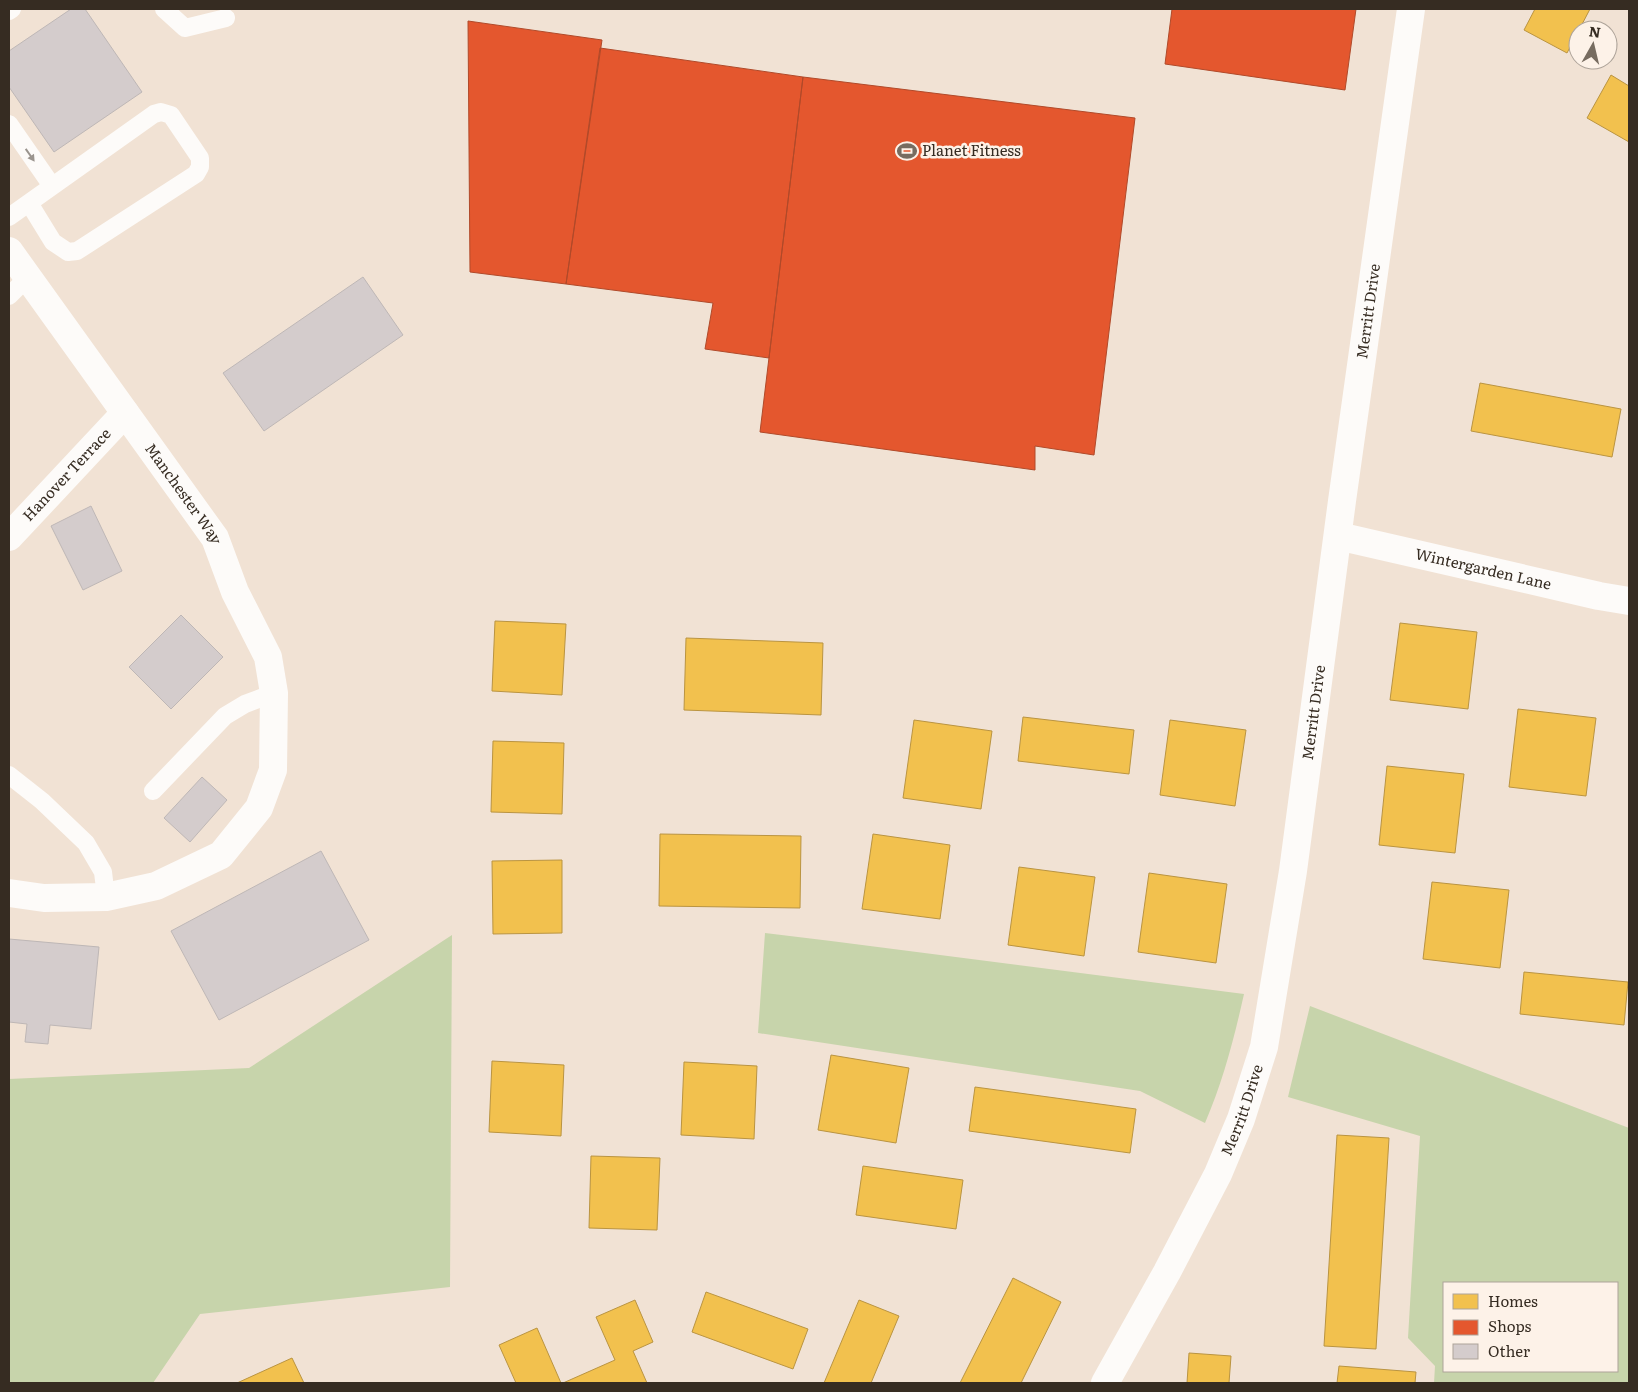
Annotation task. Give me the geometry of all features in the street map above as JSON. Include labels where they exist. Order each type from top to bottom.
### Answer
[{"type":"street","name":"Merritt Drive","points":[[1105,1383],[1167,1272],[1218,1174],[1241,1119],[1264,1047],[1293,871],[1412,9]]},
{"type":"street","name":"Manchester Way","points":[[9,251],[215,538],[235,592],[268,657],[274,693],[273,770],[259,808],[221,855],[156,886],[106,897],[44,898],[9,893]]},
{"type":"street","name":"Hanover Terrace","points":[[9,537],[125,413]]},
{"type":"street","name":"Wintergarden Lane","points":[[1338,536],[1599,596],[1629,601]]},
{"type":"lane","points":[[164,9],[185,28],[226,18]]},
{"type":"lane","points":[[9,217],[154,114],[161,112],[171,115],[200,158],[200,167],[196,174],[77,251],[68,252],[53,242],[30,203]]},
{"type":"lane","points":[[9,124],[52,186]]},
{"type":"lane","points":[[9,296],[28,277]]},
{"type":"lane","points":[[153,791],[225,716],[245,704],[274,693]]},
{"type":"lane","points":[[9,775],[42,801],[86,843],[103,872],[106,897]]},
{"type":"green space","points":[[765,933],[1244,994],[1228,1060],[1205,1123],[1140,1091],[758,1033]]},
{"type":"green space","points":[[452,935],[450,1287],[200,1314],[153,1383],[9,1383],[9,1079],[249,1068]]},
{"type":"green space","points":[[1310,1006],[1629,1128],[1629,1383],[1434,1383],[1435,1366],[1408,1338],[1420,1136],[1288,1097]]},
{"type":"building: Homes","points":[[1535,9],[1590,9],[1584,20],[1568,20],[1567,53],[1524,30]]},
{"type":"building: Homes","points":[[1611,75],[1629,86],[1629,142],[1587,118]]},
{"type":"building: Homes","points":[[1480,383],[1621,409],[1612,457],[1471,431]]},
{"type":"building: Homes","points":[[495,621],[566,624],[562,695],[492,691]]},
{"type":"building: Homes","points":[[1400,623],[1477,632],[1468,709],[1390,700]]},
{"type":"building: Homes","points":[[686,638],[823,643],[821,715],[684,710]]},
{"type":"building: Homes","points":[[1518,709],[1596,718],[1586,796],[1509,787]]},
{"type":"building: Homes","points":[[1023,717],[1134,730],[1129,774],[1018,761]]},
{"type":"building: Homes","points":[[914,720],[992,731],[981,809],[903,798]]},
{"type":"building: Homes","points":[[1170,720],[1246,730],[1235,806],[1160,795]]},
{"type":"building: Homes","points":[[493,741],[564,743],[562,814],[491,812]]},
{"type":"building: Homes","points":[[1387,766],[1464,774],[1455,853],[1379,845]]},
{"type":"building: Homes","points":[[660,834],[801,836],[800,908],[659,906]]},
{"type":"building: Homes","points":[[873,834],[950,845],[940,919],[862,909]]},
{"type":"building: Homes","points":[[562,860],[562,933],[493,934],[492,861]]},
{"type":"building: Homes","points":[[1019,867],[1095,877],[1084,956],[1008,945]]},
{"type":"building: Homes","points":[[1149,873],[1227,884],[1216,963],[1138,952]]},
{"type":"building: Homes","points":[[1432,882],[1509,890],[1500,968],[1423,959]]},
{"type":"building: Homes","points":[[1524,972],[1628,982],[1624,1025],[1520,1014]]},
{"type":"building: Homes","points":[[831,1055],[909,1068],[896,1143],[818,1130]]},
{"type":"building: Homes","points":[[492,1061],[564,1065],[561,1136],[489,1132]]},
{"type":"building: Homes","points":[[684,1062],[757,1066],[754,1139],[681,1135]]},
{"type":"building: Homes","points":[[975,1087],[1136,1109],[1130,1153],[969,1131]]},
{"type":"building: Homes","points":[[1337,1135],[1389,1138],[1376,1349],[1324,1346]]},
{"type":"building: Homes","points":[[591,1156],[660,1158],[657,1230],[589,1228]]},
{"type":"building: Homes","points":[[863,1166],[963,1180],[956,1229],[856,1215]]},
{"type":"building: Homes","points":[[1013,1278],[1061,1302],[1021,1383],[960,1383]]},
{"type":"building: Homes","points":[[706,1292],[808,1329],[793,1369],[692,1332]]},
{"type":"building: Homes","points":[[635,1300],[653,1342],[633,1351],[647,1383],[563,1383],[615,1360],[596,1317]]},
{"type":"building: Homes","points":[[859,1300],[899,1316],[871,1383],[824,1383]]},
{"type":"building: Homes","points":[[537,1328],[561,1383],[516,1383],[499,1345]]},
{"type":"building: Homes","points":[[1189,1353],[1231,1356],[1229,1383],[1187,1383]]},
{"type":"building: Homes","points":[[292,1358],[304,1383],[237,1383]]},
{"type":"building: Homes","points":[[1339,1366],[1416,1372],[1415,1383],[1337,1383]]},
{"type":"building: Shops","points":[[1172,9],[1356,9],[1345,90],[1165,64]]},
{"type":"building: Shops","points":[[468,21],[602,40],[566,284],[470,272]]},
{"type":"building: Shops","points":[[600,48],[803,77],[769,358],[705,349],[713,303],[566,284]]},
{"type":"building: Shops","points":[[803,77],[1135,118],[1094,455],[1035,446],[1035,470],[760,432]]},
{"type":"building: Other","points":[[71,9],[85,9],[142,92],[54,152],[9,87],[9,51]]},
{"type":"building: Other","points":[[363,277],[403,335],[264,431],[223,373]]},
{"type":"building: Other","points":[[91,506],[122,571],[83,590],[51,526]]},
{"type":"building: Other","points":[[181,615],[223,657],[171,709],[129,667]]},
{"type":"building: Other","points":[[202,777],[227,800],[190,842],[164,818]]},
{"type":"building: Other","points":[[321,851],[369,940],[219,1020],[171,931]]},
{"type":"building: Other","points":[[9,939],[99,947],[91,1029],[50,1025],[48,1044],[25,1042],[27,1024],[9,1022]]},
{"type":"place","name":"Planet Fitness","points":[[907,151]]}]
